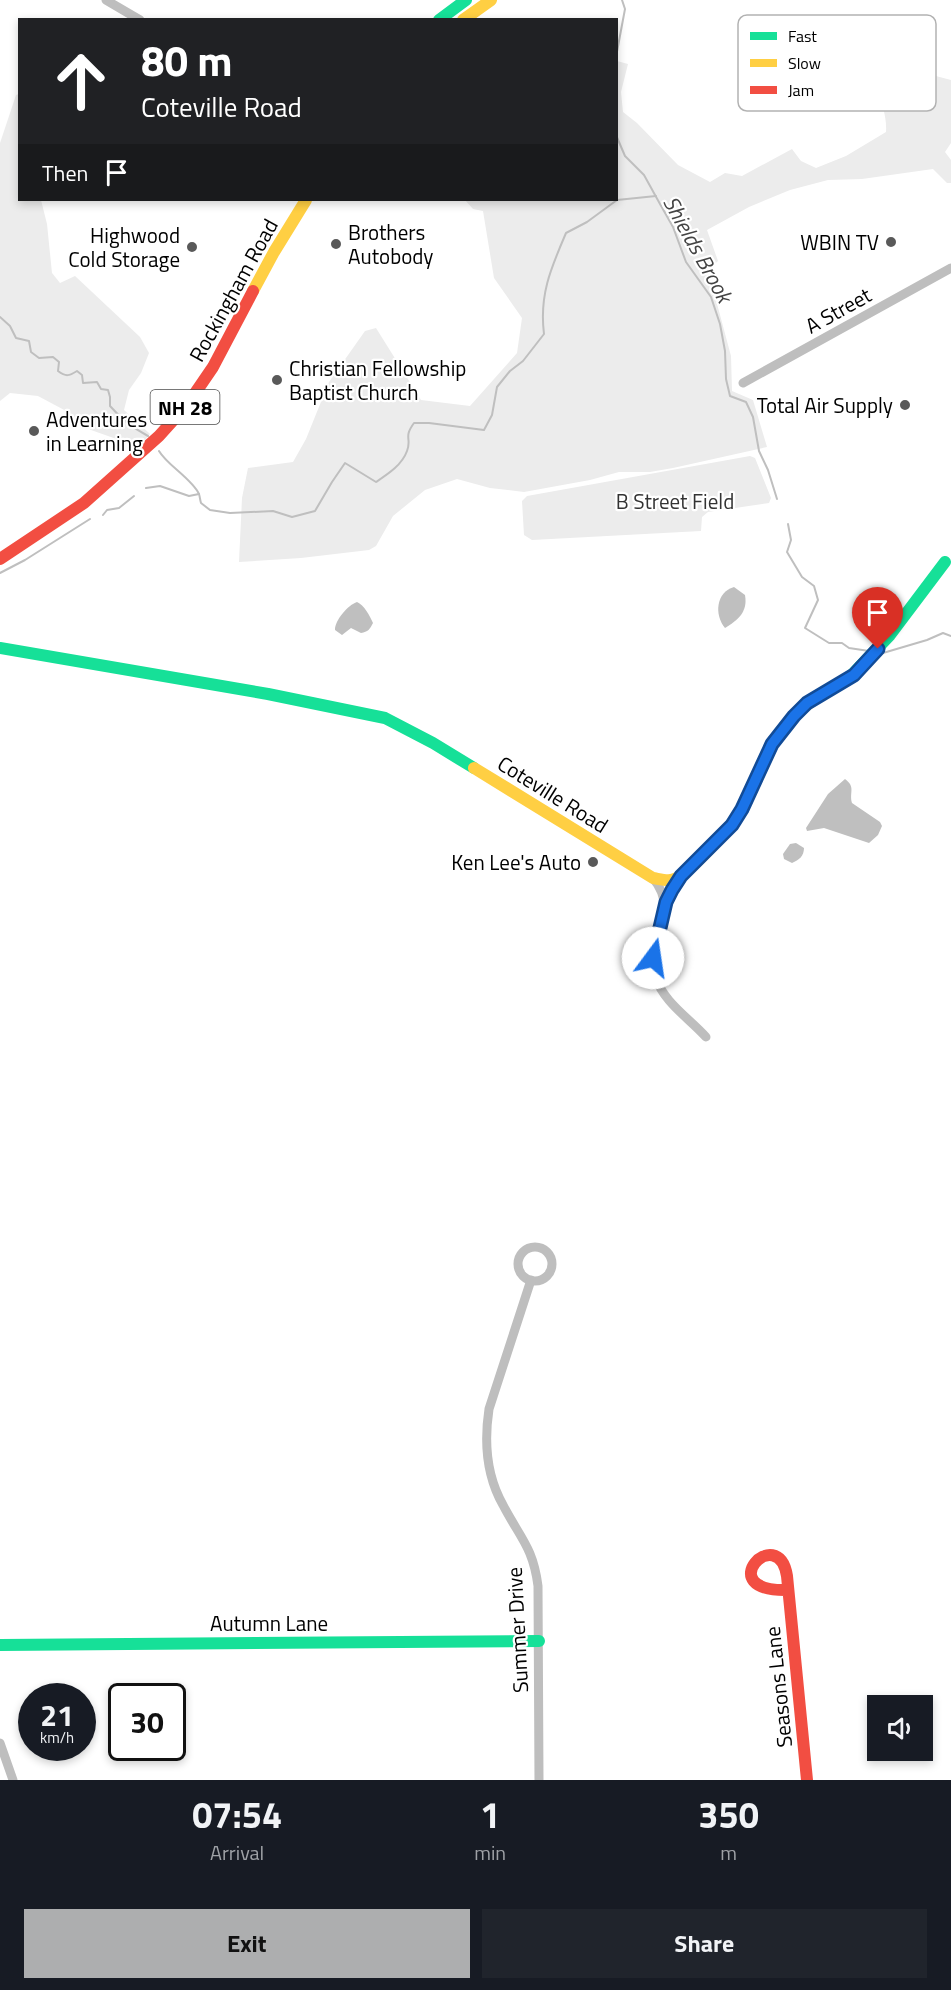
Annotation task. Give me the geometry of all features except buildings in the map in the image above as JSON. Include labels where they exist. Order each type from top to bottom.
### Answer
[{"type":"street","points":[[106,0],[137,18]]},
{"type":"street","points":[[442,18],[466,0]]},
{"type":"street","points":[[466,18],[492,0]]},
{"type":"street","name":"Rockingham Road","points":[[0,559],[84,503],[159,436],[187,405],[208,375],[274,252],[305,201]]},
{"type":"street","name":"A Street","points":[[743,383],[951,268]]},
{"type":"street","points":[[706,1037],[665,997],[655,977],[653,958],[666,902],[681,876],[732,825],[742,809],[772,744],[794,716],[807,703],[854,675],[890,635],[945,562]]},
{"type":"street","name":"Coteville Road","points":[[0,648],[268,694],[385,718],[433,743],[525,800],[556,816],[653,878]]},
{"type":"street","points":[[653,878],[672,880],[681,876]]},
{"type":"street","points":[[653,878],[666,902]]},
{"type":"street","name":"Summer Drive","points":[[531,1280],[489,1409],[486,1454],[495,1489],[530,1551],[538,1586],[539,1780]]},
{"type":"street","name":"Seasons Lane","points":[[788,1590],[807,1780]]},
{"type":"street","name":"Autumn Lane","points":[[0,1645],[539,1641]]},
{"type":"street","points":[[0,1743],[13,1780]]},
{"type":"green space","points":[[618,61],[628,64],[621,92],[623,112],[678,165],[710,182],[725,173],[742,176],[792,149],[801,161],[816,168],[846,156],[886,132],[884,111],[936,111],[936,76],[951,80],[951,143],[945,152],[951,160],[951,183],[947,183],[933,169],[862,179],[828,180],[790,190],[749,207],[707,230],[718,261],[708,270],[731,356],[732,391],[753,400],[767,447],[673,468],[650,472],[619,472],[590,480],[524,492],[490,488],[457,479],[425,490],[393,516],[376,546],[369,550],[239,562],[242,498],[248,468],[293,462],[306,439],[329,382],[365,331],[376,328],[421,400],[470,406],[517,353],[522,318],[494,278],[483,211],[473,209],[466,201],[618,201]]},
{"type":"green space","points":[[18,94],[18,201],[41,201],[47,224],[52,273],[60,283],[75,276],[140,337],[149,353],[141,373],[129,390],[124,410],[150,434],[139,447],[91,430],[68,412],[38,396],[10,393],[0,401],[0,143]]},
{"type":"green space","name":"B Street Field","points":[[750,456],[755,458],[771,498],[769,503],[708,512],[702,517],[701,531],[532,540],[524,535],[522,501],[527,496]]},
{"type":"shaded area","points":[[734,587],[745,595],[745,606],[738,619],[725,628],[719,617],[720,599],[723,594]]},
{"type":"shaded area","points":[[357,602],[364,608],[373,623],[365,632],[361,633],[351,628],[342,635],[335,630],[337,622],[346,610]]},
{"type":"shaded area","points":[[845,779],[851,787],[852,803],[880,822],[882,826],[878,835],[869,843],[824,828],[807,831],[806,828],[828,794]]},
{"type":"shaded area","points":[[796,843],[804,848],[804,851],[797,861],[792,863],[784,859],[783,854],[790,844]]},
{"type":"waterway","points":[[618,46],[625,9],[622,0]]},
{"type":"waterway","name":"Shields Brook","points":[[618,140],[625,156],[644,175],[673,227],[686,262],[711,297],[720,324],[730,396],[746,402],[753,417],[759,451],[777,499]]},
{"type":"waterway","name":"Shields Brook","points":[[618,200],[656,196]]},
{"type":"waterway","name":"Shields Brook","points":[[159,451],[196,488],[201,503],[210,510],[230,513],[273,511],[292,517],[315,511],[345,463],[376,482],[390,472],[405,456],[408,435],[414,423],[484,430],[492,415],[497,387],[510,371],[523,361],[544,334],[545,294],[551,270],[566,233],[587,222],[616,201]]},
{"type":"waterway","name":"Shields Brook","points":[[0,317],[10,326],[16,338],[29,341],[31,352],[39,358],[53,357],[59,362],[58,371],[65,375],[77,371],[82,375],[83,383],[97,382],[101,389],[108,390],[110,406],[127,423],[148,436]]},
{"type":"waterway","points":[[146,488],[160,486],[189,496],[199,494]]},
{"type":"waterway","points":[[103,515],[107,510],[119,508],[134,496]]},
{"type":"waterway","points":[[0,573],[90,519]]},
{"type":"waterway","name":"Shields Brook","points":[[788,524],[791,540],[787,552],[802,577],[814,586],[818,600],[805,628],[829,643],[842,643],[849,648],[869,651]]},
{"type":"waterway","name":"Shields Brook","points":[[883,653],[943,633],[951,636]]},
{"type":"traffic: fast","points":[[442,18],[466,0]]},
{"type":"traffic: fast","points":[[849,678],[890,635],[945,562]]},
{"type":"traffic: fast","points":[[0,648],[268,694],[385,718],[474,768]]},
{"type":"traffic: fast","points":[[0,1645],[539,1641]]},
{"type":"traffic: slow","points":[[466,18],[491,0]]},
{"type":"traffic: slow","points":[[253,291],[305,201]]},
{"type":"traffic: slow","points":[[474,768],[653,878],[671,880],[698,861],[737,816],[769,750],[781,731],[812,701],[849,678]]},
{"type":"traffic: jam","points":[[0,559],[84,503],[159,436],[187,405],[213,367],[253,291]]},
{"type":"traffic: jam","points":[[788,1590],[765,1588],[754,1581],[751,1572],[755,1563],[763,1557],[772,1555],[781,1561],[787,1576],[807,1780]]},
{"type":"place","name":"WBIN TV","points":[[891,242]]},
{"type":"place","name":"Brothers Autobody","points":[[336,244]]},
{"type":"place","name":"Highwood Cold Storage","points":[[192,247]]},
{"type":"place","name":"Christian Fellowship Baptist Church","points":[[277,380]]},
{"type":"place","name":"Total Air Supply","points":[[905,405]]},
{"type":"place","name":"Adventures in Learning","points":[[34,431]]},
{"type":"place","name":"Ken Lee's Auto","points":[[593,862]]},
{"type":"route","points":[[653,958],[666,902],[672,890],[681,876],[732,825],[754,785],[772,744],[807,703],[854,675],[878,649]]}]
